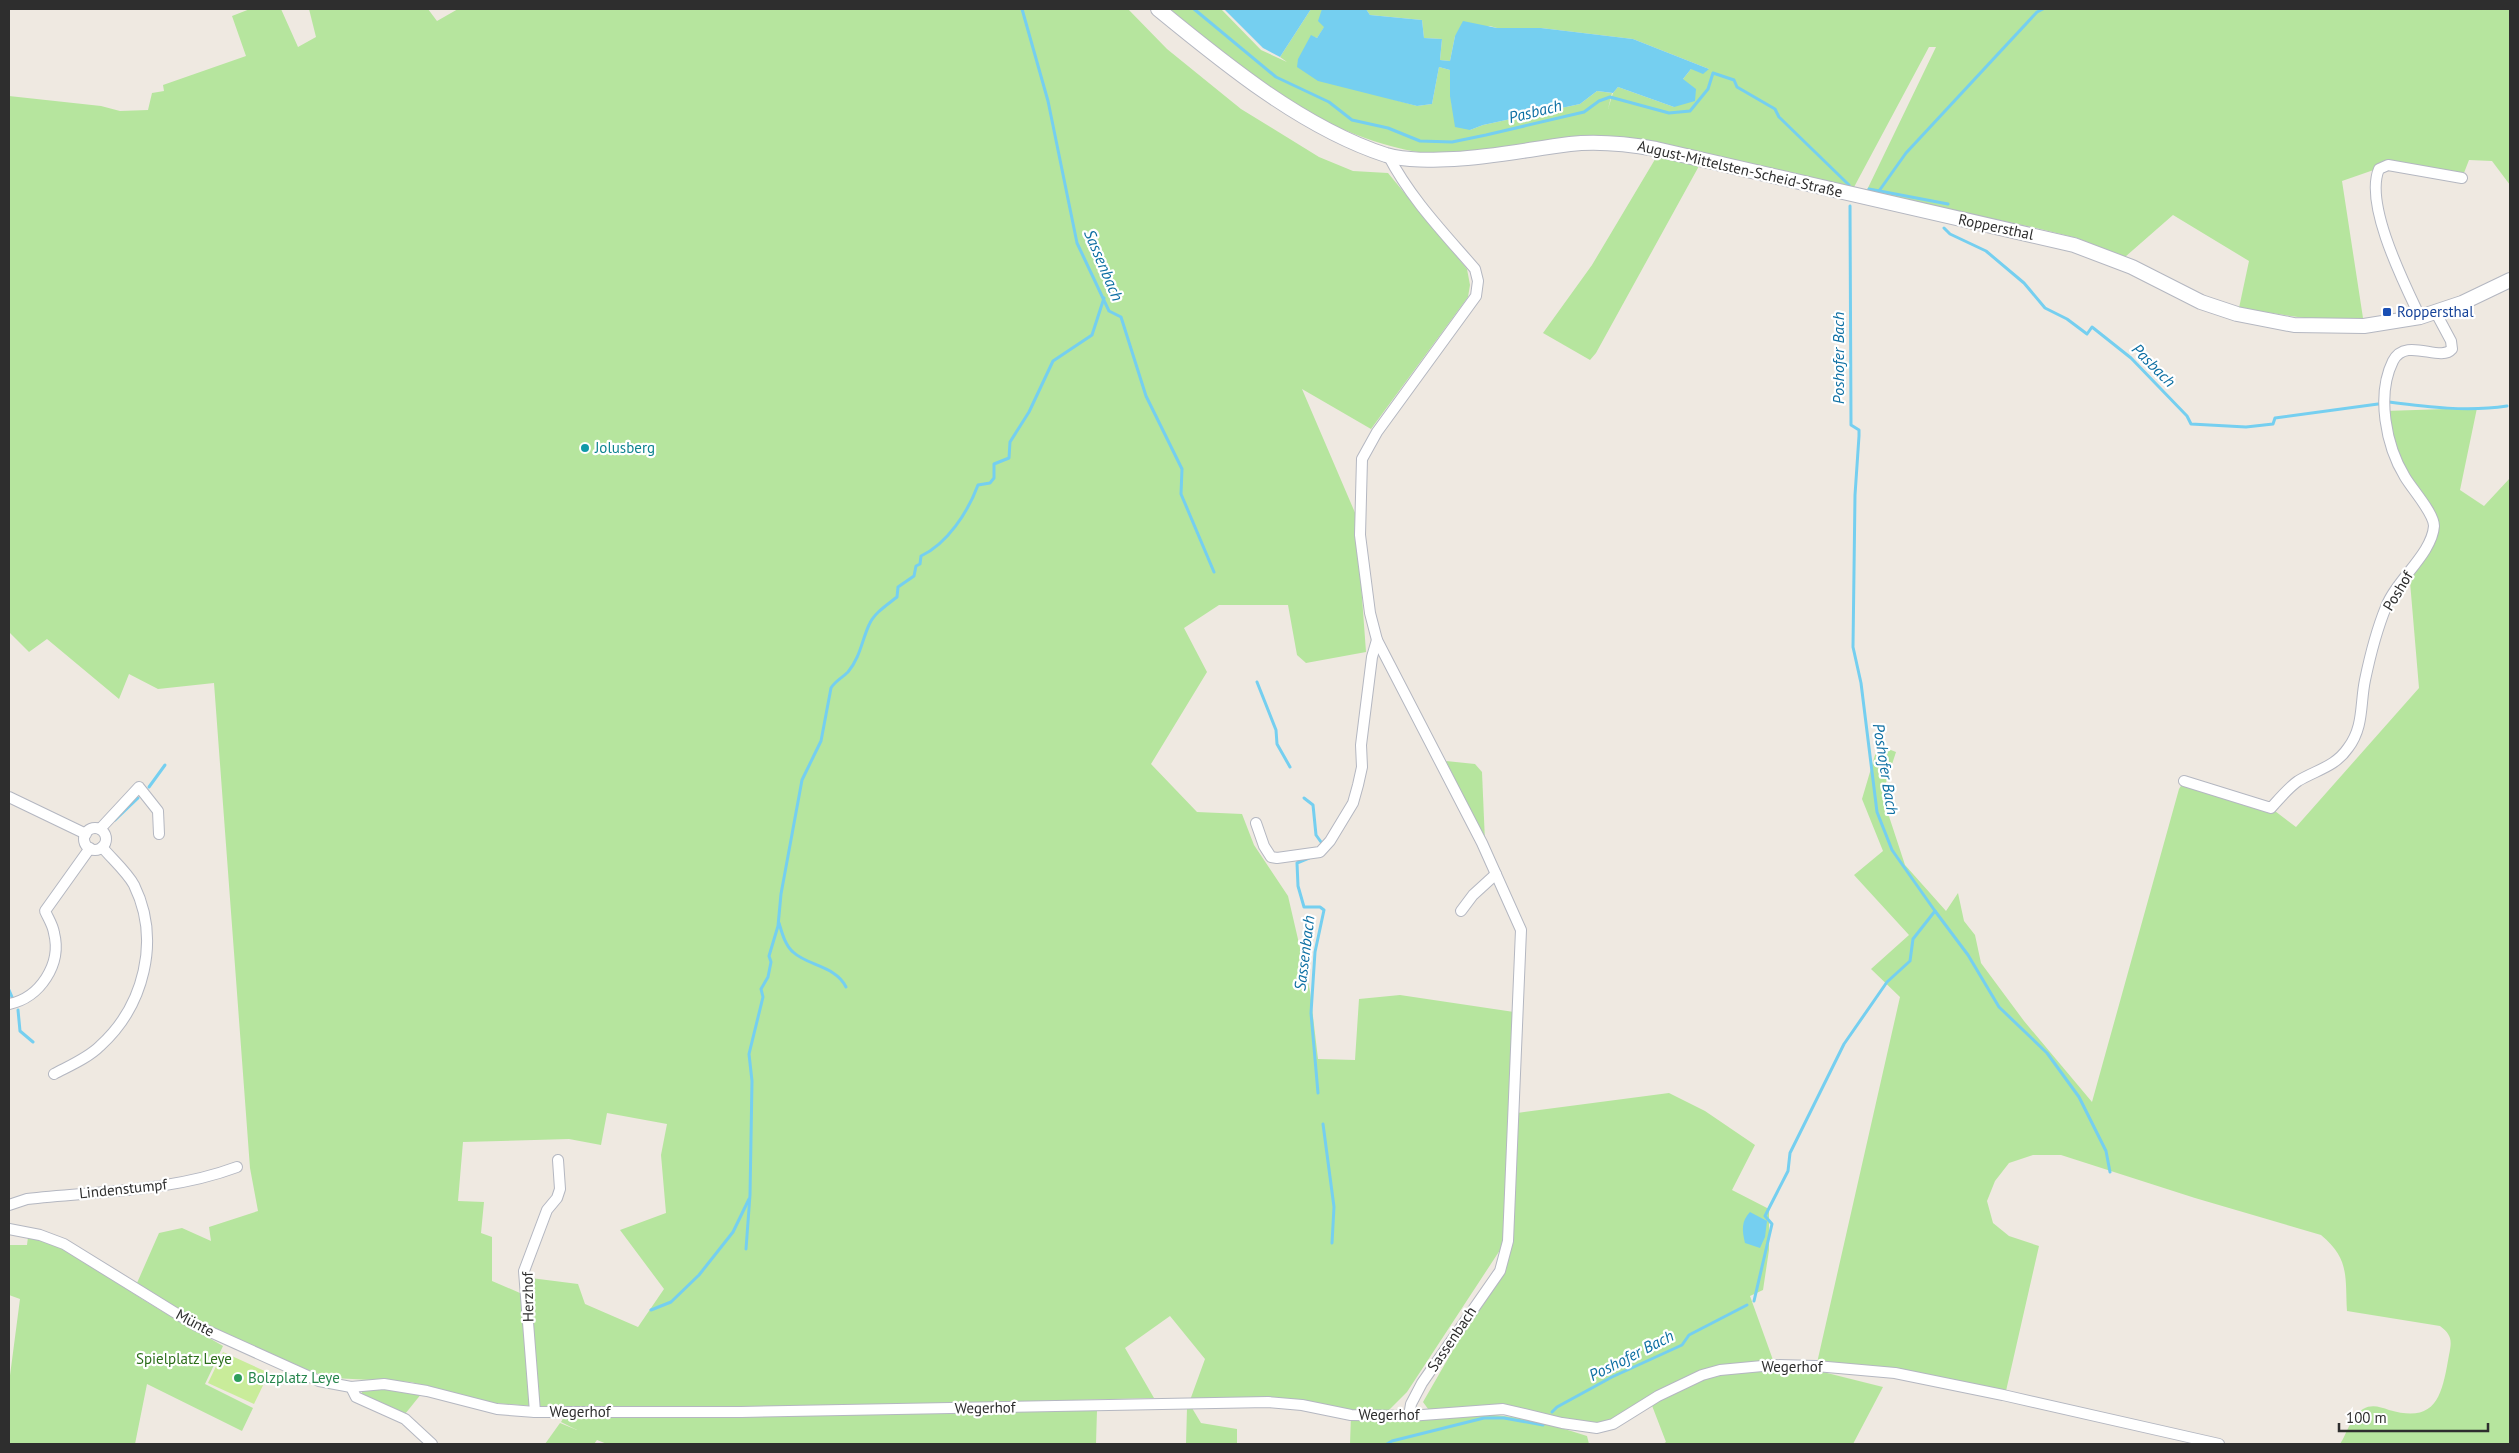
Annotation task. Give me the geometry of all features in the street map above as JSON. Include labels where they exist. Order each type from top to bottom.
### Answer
[{"type":"main road","name":"August-Mittelsten-Scheid-Straße","points":[[1158,9],[1261,88],[1334,133],[1388,155],[1423,160],[1454,160],[1572,144],[1628,144],[1857,196]]},
{"type":"main road","name":"Roppersthal","points":[[1857,196],[2074,245],[2132,267],[2201,302],[2264,320],[2320,326],[2364,326],[2420,317],[2436,313],[2510,280]]},
{"type":"street","name":"Sassenbach","points":[[1388,155],[1399,177],[1414,197],[1475,269],[1478,281],[1476,296],[1377,432],[1362,459],[1360,535],[1370,613],[1377,640],[1414,709],[1496,874],[1521,930],[1508,1240],[1500,1271],[1422,1383],[1411,1404],[1409,1416]]},
{"type":"street","points":[[2420,317],[2385,235],[2374,180],[2379,169],[2388,165],[2462,178]]},
{"type":"street","name":"Poshof","points":[[2184,781],[2271,808],[2297,782],[2335,762],[2352,742],[2361,721],[2365,680],[2385,609],[2394,591],[2430,541],[2434,524],[2426,508],[2404,476],[2388,429],[2384,401],[2392,363],[2400,353],[2414,350],[2444,354],[2452,349],[2451,341],[2436,313]]},
{"type":"street","name":"Sassenbach","points":[[1256,823],[1264,846],[1271,857],[1277,858],[1320,852],[1330,841],[1353,803],[1358,785],[1362,767],[1360,744],[1372,657],[1377,640]]},
{"type":"street","points":[[100,829],[138,787],[158,811],[159,834]]},
{"type":"street","points":[[10,802],[86,834]]},
{"type":"street","points":[[94,828],[100,829],[106,837],[102,847],[90,848],[86,844],[86,834],[94,828]]},
{"type":"street","points":[[54,1074],[100,1047],[124,1018],[141,986],[147,951],[144,916],[134,884],[102,847]]},
{"type":"street","points":[[9,1004],[18,1002],[36,992],[46,979],[54,959],[55,934],[45,911],[90,848]]},
{"type":"street","points":[[1461,910],[1474,894],[1496,874]]},
{"type":"street","name":"Herzhof","points":[[534,1412],[524,1270],[547,1210],[557,1198],[560,1189],[558,1160]]},
{"type":"street","name":"Lindenstumpf","points":[[9,1205],[36,1198],[161,1186],[205,1178],[237,1167]]},
{"type":"street","name":"Münte","points":[[9,1229],[40,1235],[64,1244],[195,1325],[320,1381],[351,1386],[384,1384],[427,1391],[498,1409],[534,1412]]},
{"type":"street","name":"Wegerhof","points":[[534,1412],[751,1412],[1268,1402],[1302,1405],[1351,1415],[1409,1416],[1503,1409],[1570,1425],[1605,1427],[1658,1396],[1702,1375],[1720,1370],[1773,1365],[1816,1366],[1904,1375],[2003,1395],[2220,1444]]},
{"type":"street","points":[[351,1386],[356,1397],[405,1419],[432,1444]]},
{"type":"green space","points":[[250,9],[281,9],[298,47],[316,37],[309,9],[428,9],[437,21],[458,9],[1128,9],[1167,49],[1241,109],[1319,157],[1353,171],[1388,173],[1467,269],[1470,285],[1468,297],[1371,429],[1302,389],[1356,515],[1366,652],[1306,663],[1297,655],[1288,605],[1219,605],[1184,628],[1207,672],[1151,764],[1197,812],[1242,814],[1254,845],[1288,896],[1310,991],[1318,1059],[1355,1060],[1359,999],[1400,995],[1514,1012],[1505,1239],[1502,1247],[1407,1392],[1386,1413],[1351,1415],[1302,1405],[1189,1403],[1205,1359],[1170,1316],[1125,1348],[1154,1398],[759,1408],[544,1407],[482,1402],[411,1382],[333,1378],[312,1372],[194,1319],[137,1283],[159,1233],[182,1228],[211,1241],[209,1227],[258,1211],[250,1168],[214,683],[158,689],[129,674],[119,699],[47,639],[29,652],[9,632],[9,96],[101,106],[120,111],[148,110],[152,93],[164,91],[163,85],[246,56],[232,16]],"holes":[[[607,1113],[667,1124],[661,1155],[666,1213],[620,1230],[664,1289],[638,1327],[585,1304],[578,1284],[523,1277],[520,1293],[492,1281],[492,1237],[481,1233],[484,1202],[458,1201],[463,1142],[569,1139],[601,1145]]]},
{"type":"green space","points":[[1170,9],[1221,9],[1261,50],[1287,62],[1280,57],[1311,9],[1324,9],[1325,26],[1317,38],[1311,36],[1381,96],[1417,106],[1432,104],[1439,67],[1450,70],[1452,107],[1470,130],[1483,125],[1580,104],[1597,91],[1612,93],[1608,109],[1613,93],[1618,87],[1674,107],[1683,79],[1691,69],[1709,69],[1633,39],[1541,28],[1497,28],[1490,26],[1455,36],[1450,61],[1440,60],[1442,39],[1424,38],[1422,20],[1370,15],[1366,9],[2510,9],[2510,185],[2492,161],[2469,160],[2462,178],[2388,165],[2342,181],[2363,318],[2324,321],[2239,308],[2249,261],[2173,215],[2125,257],[2077,238],[1866,192],[1936,47],[1929,47],[1853,189],[1657,143],[1425,153],[1403,149],[1340,128],[1299,108],[1261,84]]},
{"type":"green space","points":[[1657,156],[1699,166],[1596,353],[1590,360],[1543,333],[1592,265]]},
{"type":"green space","points":[[2477,408],[2460,490],[2484,506],[2510,478],[2510,1444],[2340,1444],[2355,1416],[2366,1407],[2376,1406],[2405,1413],[2418,1413],[2434,1403],[2440,1394],[2451,1346],[2449,1335],[2444,1329],[2440,1326],[2347,1311],[2344,1269],[2337,1252],[2321,1235],[2195,1198],[2061,1155],[2033,1155],[2009,1163],[1995,1181],[1987,1201],[1993,1223],[2009,1236],[2039,1246],[2006,1391],[1817,1363],[1900,997],[1871,969],[1909,935],[1854,875],[1883,851],[1862,799],[1878,745],[1896,752],[1882,795],[1905,865],[1946,911],[1958,893],[1964,921],[1975,935],[1981,963],[2024,1021],[2092,1102],[2179,789],[2184,781],[2271,808],[2296,827],[2419,688],[2409,570],[2434,524],[2404,476],[2385,411]]},
{"type":"green space","points":[[1446,761],[1475,764],[1482,772],[1485,842]]},
{"type":"green space","points":[[1669,1093],[1705,1111],[1755,1145],[1732,1190],[1769,1209],[1769,1250],[1763,1290],[1750,1296],[1773,1360],[1701,1371],[1657,1392],[1614,1420],[1594,1425],[1513,1407],[1431,1413],[1423,1402],[1464,1331],[1498,1282],[1511,1251],[1517,1113]]},
{"type":"green space","name":"Spielplatz Leye","points":[[28,1237],[43,1241],[73,1254],[142,1299],[223,1346],[205,1384],[253,1408],[242,1431],[147,1384],[135,1444],[9,1444],[9,1383],[20,1299],[9,1295],[9,1245],[27,1245]]},
{"type":"green space","name":"Bolzplatz Leye","points":[[223,1352],[269,1373],[254,1404],[208,1383]]},
{"type":"green space","points":[[1761,1369],[1815,1370],[1883,1387],[1853,1444],[1663,1444],[1666,1442],[1651,1403],[1704,1380],[1730,1373]]},
{"type":"green space","points":[[376,1388],[422,1393],[405,1414],[362,1397],[362,1390]]},
{"type":"green space","points":[[1187,1408],[1192,1408],[1201,1423],[1237,1429],[1237,1444],[1186,1444]]},
{"type":"green space","points":[[1097,1410],[1096,1444],[607,1444],[597,1440],[594,1444],[545,1444],[560,1423],[577,1430],[561,1422],[565,1415]]},
{"type":"green space","points":[[1351,1415],[1376,1421],[1493,1415],[1529,1420],[1587,1436],[1589,1444],[1350,1444]]},
{"type":"water","points":[[1224,9],[1311,9],[1280,57],[1263,48]]},
{"type":"water","points":[[1322,9],[1366,9],[1370,15],[1422,20],[1424,38],[1442,39],[1440,60],[1450,61],[1455,36],[1463,21],[1497,28],[1541,28],[1633,39],[1709,69],[1703,74],[1691,69],[1683,79],[1696,89],[1695,101],[1674,107],[1618,87],[1613,93],[1597,91],[1580,104],[1483,125],[1470,130],[1455,127],[1450,96],[1450,70],[1439,67],[1432,104],[1417,106],[1318,81],[1297,67],[1298,59],[1311,35],[1317,38],[1324,27],[1318,21]]},
{"type":"water","points":[[1750,1212],[1767,1221],[1765,1237],[1760,1248],[1745,1243],[1743,1226]]},
{"type":"waterway","name":"Sassenbach","points":[[1022,9],[1048,101],[1077,243],[1109,311],[1121,317],[1146,396],[1182,469],[1181,494],[1214,572]]},
{"type":"waterway","name":"Pasbach","points":[[1194,9],[1276,77],[1329,102],[1352,120],[1388,128],[1420,141],[1452,142],[1486,135],[1584,112],[1599,101],[1610,97],[1669,113],[1690,111],[1708,89],[1713,73],[1734,80],[1737,87],[1775,109],[1779,117],[1849,185]]},
{"type":"waterway","points":[[1879,191],[1906,153],[2037,12],[2043,9]]},
{"type":"waterway","name":"Pasbach","points":[[1869,189],[1948,204]]},
{"type":"waterway","name":"Poshofer Bach","points":[[1754,1301],[1772,1224],[1765,1216],[1788,1171],[1790,1153],[1844,1044],[1887,982],[1910,961],[1913,939],[1935,911],[1892,850],[1877,812],[1861,683],[1853,647],[1855,495],[1859,430],[1851,425],[1850,206]]},
{"type":"waterway","name":"Pasbach","points":[[1944,228],[1950,234],[1986,251],[2024,283],[2045,308],[2067,319],[2087,334],[2092,327],[2131,358],[2187,416],[2191,424],[2246,427],[2273,424],[2275,418],[2378,404]]},
{"type":"waterway","points":[[746,1249],[750,1195],[752,1081],[749,1054],[763,997],[761,989],[768,977],[771,962],[769,956],[778,926],[781,894],[802,780],[821,741],[831,688],[852,667],[869,625],[874,617],[897,597],[898,587],[914,576],[916,566],[920,564],[921,556],[931,551],[956,526],[969,506],[978,485],[990,483],[994,478],[994,464],[1009,458],[1010,442],[1029,412],[1053,361],[1092,335],[1104,298]]},
{"type":"waterway","name":"Pasbach","points":[[2389,402],[2462,409],[2507,406]]},
{"type":"waterway","name":"Sassenbach","points":[[1257,682],[1276,730],[1277,744],[1290,767]]},
{"type":"waterway","points":[[149,787],[165,765]]},
{"type":"waterway","points":[[115,820],[138,798]]},
{"type":"waterway","name":"Sassenbach","points":[[1304,798],[1313,805],[1316,835],[1321,842]]},
{"type":"waterway","name":"Sassenbach","points":[[1309,858],[1297,863],[1298,886],[1304,907],[1320,907],[1324,910],[1315,952],[1311,1013],[1318,1093]]},
{"type":"waterway","points":[[1935,911],[1968,955],[1999,1007],[2047,1053],[2079,1097],[2106,1151],[2110,1172]]},
{"type":"waterway","points":[[779,923],[786,942],[793,952],[799,957],[829,970],[846,987]]},
{"type":"waterway","points":[[9,990],[12,997]]},
{"type":"waterway","points":[[18,1010],[20,1031],[33,1042]]},
{"type":"waterway","points":[[1323,1124],[1334,1207],[1332,1243]]},
{"type":"waterway","points":[[651,1310],[671,1302],[699,1275],[733,1232],[749,1199]]},
{"type":"waterway","name":"Poshofer Bach","points":[[1552,1412],[1557,1407],[1612,1377],[1682,1345],[1689,1335],[1747,1305]]},
{"type":"waterway","name":"Poshofer Bach","points":[[1387,1444],[1392,1441],[1484,1418],[1504,1418],[1543,1425]]},
{"type":"place","name":"Roppersthal","points":[[2387,312]]},
{"type":"place","name":"Jolusberg","points":[[585,448]]},
{"type":"place","name":"Bolzplatz Leye","points":[[238,1378]]}]
